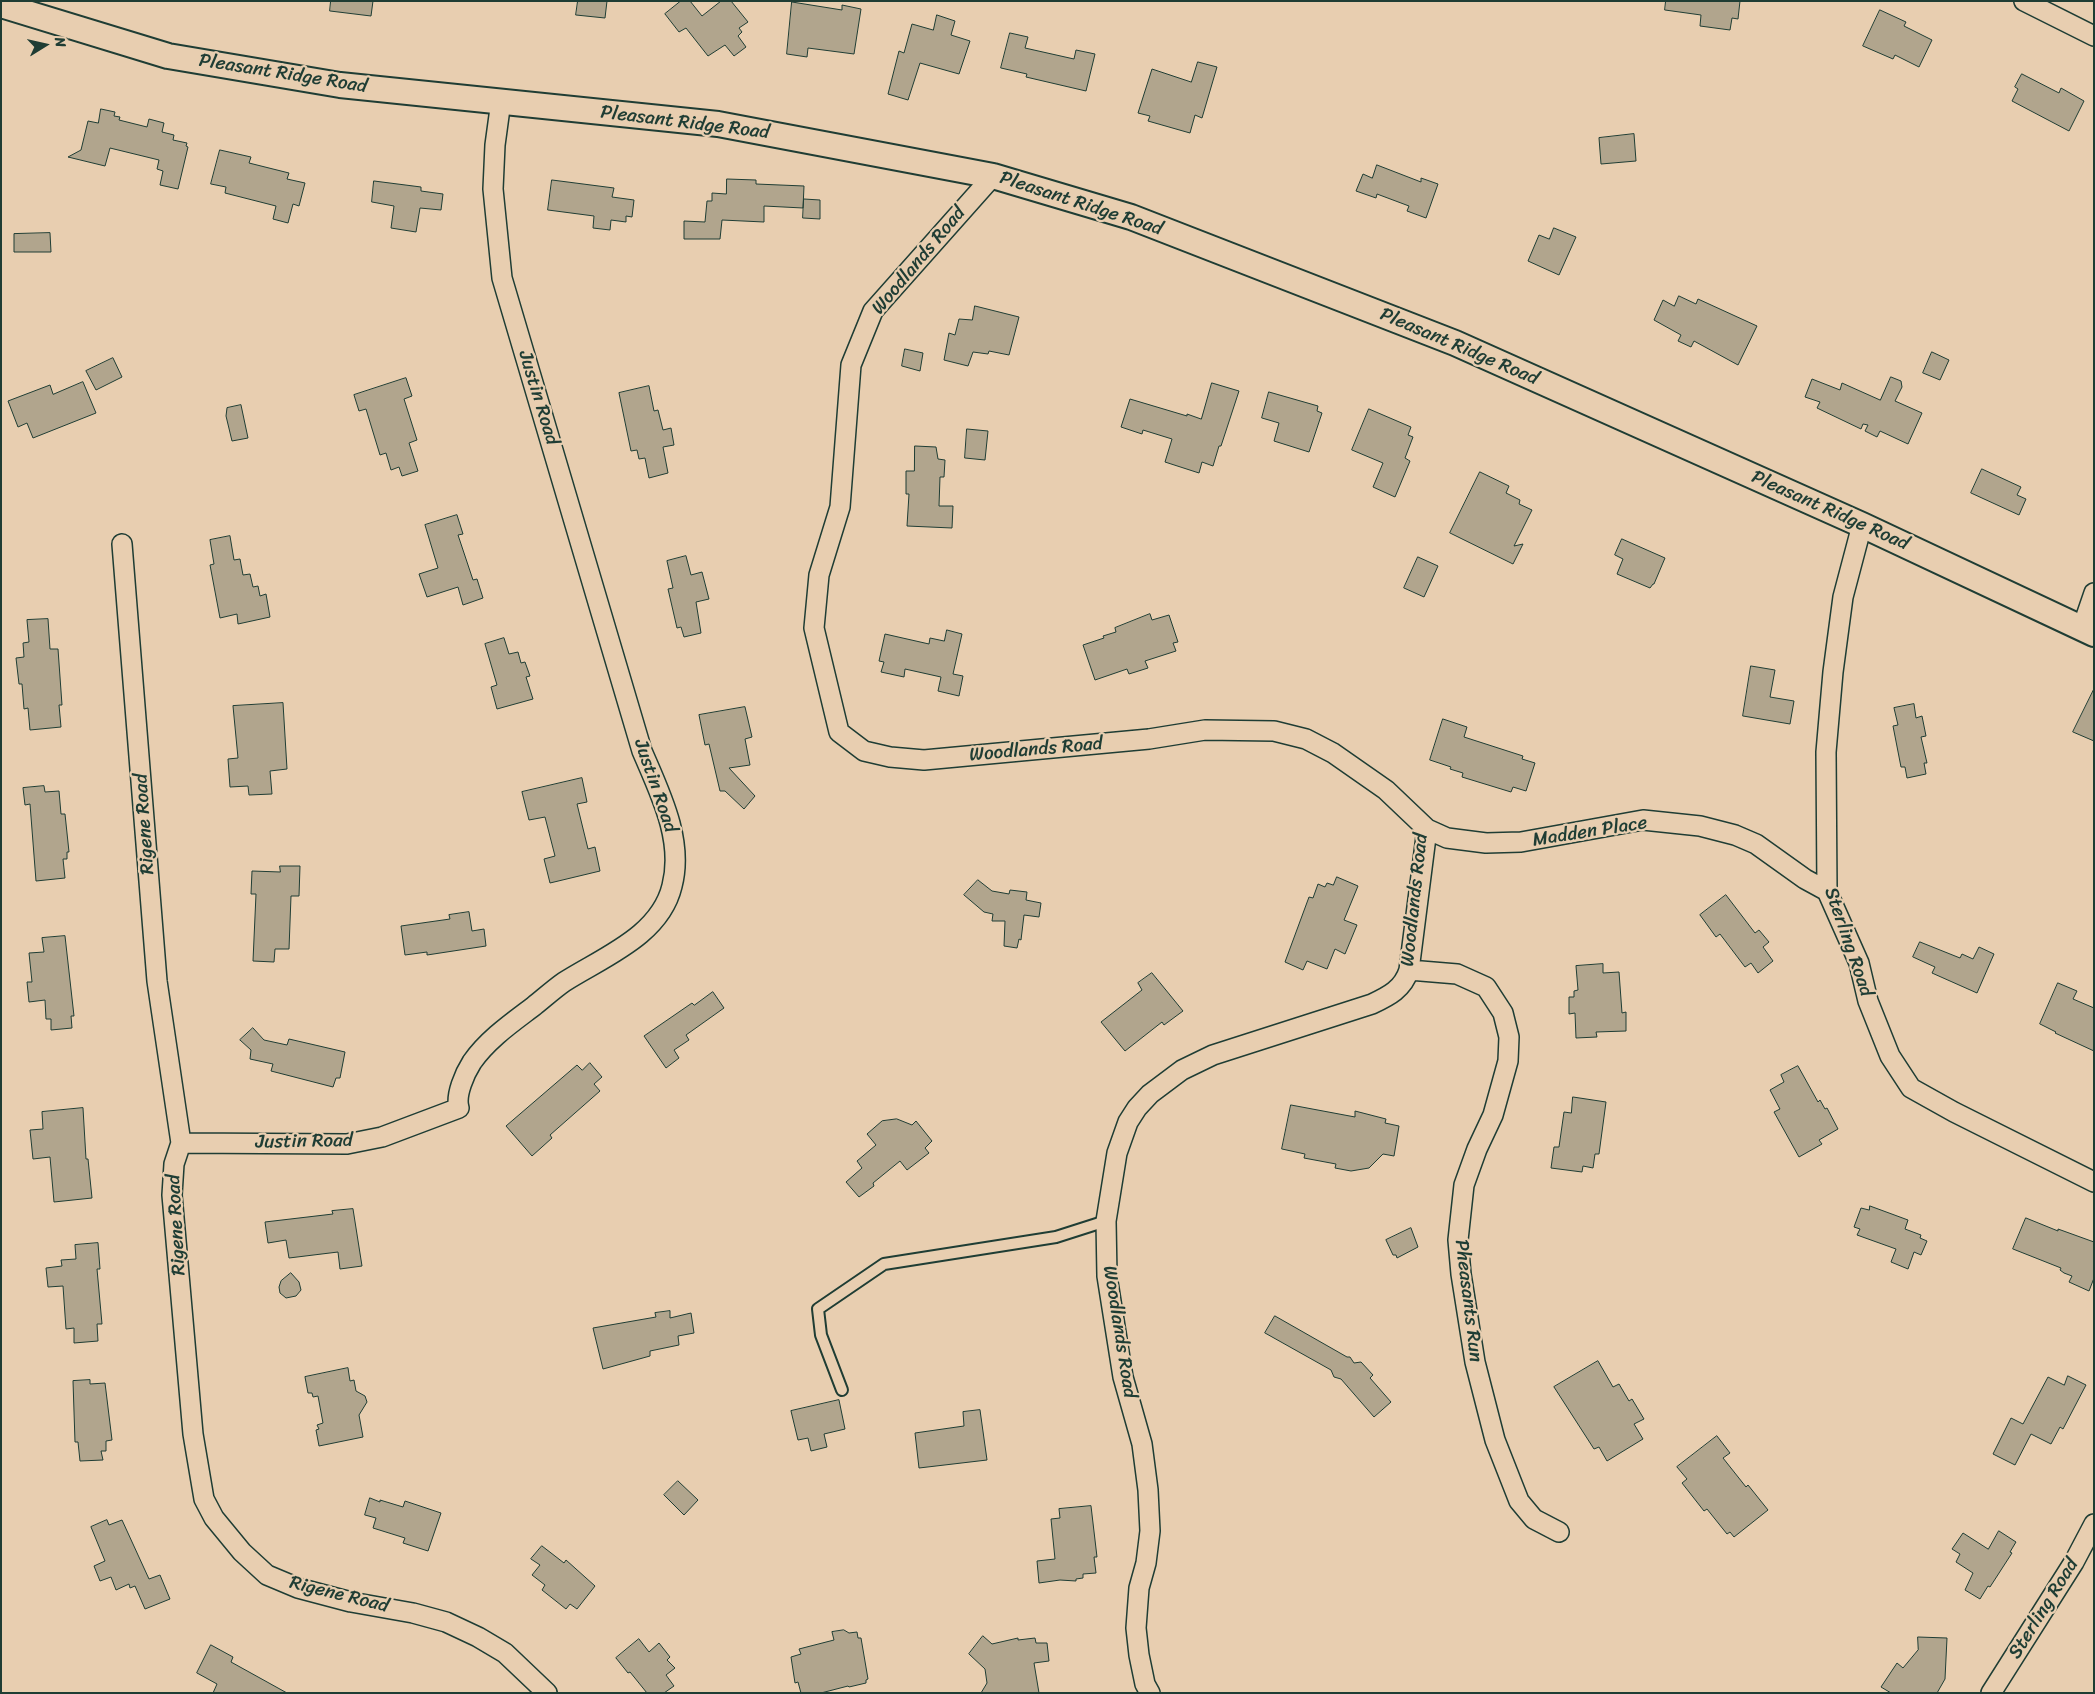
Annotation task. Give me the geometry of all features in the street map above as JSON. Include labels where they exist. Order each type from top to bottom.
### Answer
[{"type":"street","points":[[2024,1],[2094,36]]},
{"type":"street","name":"Pleasant Ridge Road","points":[[1,5],[168,56],[340,85],[718,124],[992,176],[1131,217],[1454,343],[1862,525],[2088,631]]},
{"type":"street","name":"Justin Road","points":[[181,1143],[347,1144],[382,1137],[459,1108],[458,1103],[464,1078],[473,1062],[501,1032],[562,983],[618,950],[648,928],[663,910],[672,887],[675,865],[673,841],[664,804],[642,751],[502,278],[493,189],[495,145],[501,101]]},
{"type":"street","name":"Woodlands Road","points":[[992,176],[873,311],[851,365],[840,506],[819,575],[814,628],[839,732],[864,751],[890,757],[924,760],[1149,739],[1205,730],[1274,731],[1306,739],[1332,753],[1386,790],[1427,829],[1409,970],[1406,979],[1394,994],[1379,1001],[1213,1055],[1182,1070],[1150,1094],[1137,1108],[1128,1122],[1116,1153],[1106,1221],[1107,1276],[1123,1377],[1142,1444],[1148,1490],[1150,1531],[1146,1562],[1139,1588],[1136,1628],[1145,1684],[1150,1693]]},
{"type":"street","name":"Sterling Road","points":[[1862,525],[1843,597],[1832,681],[1826,752],[1826,891],[1859,963],[1868,1000],[1890,1056],[1911,1088],[1954,1112],[2094,1182]]},
{"type":"street","name":"Rigene Road","points":[[122,544],[157,981],[181,1143],[174,1164],[172,1195],[193,1434],[204,1499],[214,1518],[242,1552],[267,1575],[298,1588],[351,1602],[413,1613],[446,1622],[478,1637],[505,1654],[547,1693]]},
{"type":"street","points":[[2088,631],[2094,592]]},
{"type":"street","name":"Madden Place","points":[[1427,829],[1447,838],[1486,843],[1503,843],[1521,842],[1643,820],[1700,826],[1735,835],[1756,844],[1805,879],[1826,891]]},
{"type":"street","name":"Pheasants Run","points":[[1409,970],[1457,974],[1486,987],[1504,1012],[1509,1037],[1508,1061],[1493,1115],[1477,1149],[1464,1185],[1458,1240],[1461,1274],[1475,1362],[1495,1440],[1519,1500],[1534,1519],[1559,1532]]},
{"type":"street","name":"Sterling Road","points":[[1991,1693],[2074,1562],[2094,1524]]},
{"type":"lane","points":[[842,1390],[821,1335],[818,1309],[884,1264],[1056,1237],[1106,1221]]},
{"type":"building","points":[[331,1],[373,1],[371,16],[330,11]]},
{"type":"building","points":[[578,1],[607,1],[605,18],[576,15]]},
{"type":"building","points":[[681,1],[690,1],[702,16],[721,1],[731,1],[748,22],[739,28],[742,32],[738,36],[746,47],[734,56],[725,45],[708,56],[686,28],[679,32],[665,14]]},
{"type":"building","points":[[1666,1],[1740,1],[1738,19],[1732,18],[1730,30],[1700,26],[1701,15],[1665,10]]},
{"type":"building","points":[[792,2],[842,10],[842,5],[861,9],[854,54],[808,48],[807,57],[787,54]]},
{"type":"building","points":[[1880,10],[1906,22],[1904,26],[1932,40],[1919,67],[1895,55],[1893,59],[1863,46]]},
{"type":"building","points":[[937,15],[955,21],[951,35],[970,41],[959,74],[920,63],[908,100],[888,94],[899,51],[904,53],[912,24],[933,30]]},
{"type":"building","points":[[1010,33],[1028,37],[1025,48],[1074,59],[1076,50],[1095,54],[1086,91],[1026,77],[1027,74],[1001,68]]},
{"type":"building","points":[[1198,62],[1217,67],[1202,118],[1195,115],[1190,133],[1148,121],[1150,116],[1138,113],[1152,69],[1191,82]]},
{"type":"building","points":[[2022,74],[2059,93],[2061,88],[2084,101],[2069,131],[2012,101],[2018,89],[2015,87]]},
{"type":"building","points":[[101,109],[115,112],[114,116],[120,117],[119,120],[147,127],[149,119],[164,123],[162,132],[174,135],[173,140],[187,143],[186,146],[188,147],[178,189],[160,185],[163,171],[157,169],[159,160],[110,148],[105,166],[68,157],[81,150],[88,121],[98,123]]},
{"type":"building","points":[[1634,134],[1636,161],[1601,164],[1599,138]]},
{"type":"building","points":[[220,150],[251,157],[249,163],[289,173],[287,179],[305,183],[299,206],[293,204],[288,223],[273,219],[276,206],[225,193],[226,187],[211,184]]},
{"type":"building","points":[[1377,165],[1421,182],[1421,178],[1438,184],[1426,218],[1407,211],[1409,206],[1377,194],[1376,198],[1356,191],[1363,174],[1372,178]]},
{"type":"building","points":[[727,179],[756,180],[756,184],[804,186],[803,208],[764,206],[764,222],[722,220],[720,239],[684,239],[684,221],[705,222],[707,201],[712,201],[712,193],[726,194]]},
{"type":"building","points":[[552,180],[614,188],[612,197],[634,200],[632,217],[626,216],[626,222],[611,220],[610,230],[593,228],[594,216],[548,210]]},
{"type":"building","points":[[374,181],[421,187],[421,191],[443,194],[441,210],[420,208],[416,232],[391,228],[394,206],[372,202]]},
{"type":"building","points":[[804,199],[820,200],[820,219],[803,218]]},
{"type":"building","points":[[1554,228],[1576,237],[1559,275],[1528,261],[1539,235],[1549,239]]},
{"type":"building","points":[[50,233],[51,252],[14,252],[14,234]]},
{"type":"building","points":[[1679,296],[1696,304],[1698,299],[1757,326],[1738,365],[1694,341],[1691,347],[1678,341],[1681,335],[1654,320],[1663,300],[1674,306]]},
{"type":"building","points":[[975,306],[1019,317],[1009,355],[989,351],[988,354],[973,352],[968,366],[944,360],[949,333],[955,335],[959,319],[972,320]]},
{"type":"building","points":[[905,349],[923,353],[920,371],[902,366]]},
{"type":"building","points":[[1932,352],[1949,360],[1940,380],[1923,373]]},
{"type":"building","points":[[113,358],[122,377],[96,390],[86,371]]},
{"type":"building","points":[[1891,377],[1901,381],[1902,387],[1895,401],[1922,413],[1908,444],[1880,431],[1877,437],[1865,431],[1868,425],[1863,424],[1861,429],[1817,408],[1820,402],[1805,397],[1812,379],[1840,390],[1842,383],[1880,400]]},
{"type":"building","points":[[406,378],[412,396],[404,399],[417,440],[409,443],[418,471],[402,476],[399,467],[391,470],[386,453],[380,455],[366,409],[359,411],[354,395]]},
{"type":"building","points":[[83,382],[96,413],[33,438],[27,423],[18,427],[8,401],[50,385],[53,394]]},
{"type":"building","points":[[1212,383],[1239,391],[1213,466],[1202,462],[1199,473],[1165,462],[1172,439],[1143,430],[1142,434],[1121,427],[1130,399],[1201,419]]},
{"type":"building","points":[[649,386],[654,411],[658,410],[663,430],[671,428],[674,445],[663,447],[668,473],[649,478],[645,458],[639,459],[637,450],[631,451],[619,393]]},
{"type":"building","points":[[1269,392],[1318,406],[1317,411],[1322,413],[1309,452],[1274,441],[1279,423],[1262,418]]},
{"type":"building","points":[[241,405],[248,438],[232,441],[226,416],[227,408]]},
{"type":"building","points":[[1369,409],[1411,427],[1408,435],[1413,437],[1405,458],[1410,461],[1395,497],[1373,487],[1383,463],[1352,450]]},
{"type":"building","points":[[967,429],[988,431],[985,460],[965,458]]},
{"type":"building","points":[[915,446],[936,447],[938,459],[945,460],[944,477],[940,477],[939,506],[953,506],[952,528],[907,526],[909,494],[906,494],[906,471],[914,471]]},
{"type":"building","points":[[1982,469],[2021,487],[2017,495],[2026,499],[2019,515],[1971,493]]},
{"type":"building","points":[[1480,472],[1509,486],[1506,493],[1520,500],[1519,504],[1532,510],[1514,546],[1523,544],[1513,564],[1450,533]]},
{"type":"building","points":[[457,515],[463,534],[458,535],[473,580],[477,579],[483,598],[463,605],[458,587],[427,597],[419,574],[438,568],[425,525]]},
{"type":"building","points":[[230,536],[234,560],[240,559],[243,575],[250,574],[253,587],[258,586],[260,596],[266,594],[270,617],[238,624],[237,614],[220,618],[210,565],[214,564],[210,540]]},
{"type":"building","points":[[1622,539],[1665,558],[1654,584],[1650,588],[1617,574],[1623,559],[1615,555]]},
{"type":"building","points":[[686,556],[691,575],[702,572],[709,599],[696,602],[701,633],[684,637],[681,627],[677,628],[668,589],[673,588],[667,561]]},
{"type":"building","points":[[1418,557],[1438,566],[1424,597],[1404,588]]},
{"type":"building","points":[[1150,614],[1152,620],[1169,615],[1178,642],[1173,643],[1176,651],[1145,661],[1148,668],[1129,674],[1127,669],[1095,680],[1083,645],[1104,638],[1103,636],[1116,632],[1115,628]]},
{"type":"building","points":[[48,619],[50,649],[58,649],[62,705],[59,705],[61,727],[30,730],[28,708],[24,709],[22,684],[19,684],[16,658],[24,657],[23,643],[29,642],[27,620]]},
{"type":"building","points":[[947,630],[962,634],[953,674],[963,676],[959,696],[938,691],[941,677],[905,669],[904,677],[881,672],[884,662],[879,661],[885,634],[929,644],[930,638],[944,641]]},
{"type":"building","points":[[504,638],[509,654],[518,652],[521,663],[525,662],[530,676],[526,677],[533,699],[497,709],[491,687],[497,685],[485,644]]},
{"type":"building","points":[[1751,666],[1775,670],[1770,697],[1794,701],[1790,724],[1743,716]]},
{"type":"building","points":[[2094,689],[2094,741],[2073,732]]},
{"type":"building","points":[[283,703],[287,769],[270,771],[272,794],[249,795],[248,786],[230,787],[228,759],[238,758],[233,706]]},
{"type":"building","points":[[1914,704],[1916,718],[1922,716],[1926,736],[1921,737],[1927,763],[1924,763],[1926,774],[1907,778],[1905,767],[1901,767],[1893,726],[1898,725],[1894,708]]},
{"type":"building","points":[[745,707],[752,737],[745,739],[750,765],[729,768],[755,796],[744,809],[725,791],[720,791],[709,744],[705,745],[699,715]]},
{"type":"building","points":[[1443,719],[1467,727],[1464,737],[1523,756],[1522,759],[1535,763],[1526,791],[1513,787],[1511,792],[1462,777],[1463,773],[1430,760]]},
{"type":"building","points":[[582,778],[587,802],[577,804],[588,849],[595,847],[600,871],[550,883],[544,859],[555,856],[545,817],[529,820],[522,792]]},
{"type":"building","points":[[44,786],[45,792],[59,791],[61,814],[65,814],[69,852],[67,852],[67,859],[63,859],[65,878],[36,881],[30,804],[25,805],[23,788]]},
{"type":"building","points":[[280,866],[300,866],[299,896],[291,896],[289,949],[275,949],[274,962],[253,961],[256,894],[251,894],[252,871],[280,872]]},
{"type":"building","points":[[1337,877],[1358,886],[1344,920],[1357,925],[1345,954],[1335,949],[1327,969],[1307,961],[1303,970],[1285,962],[1309,897],[1313,898],[1318,884],[1325,887],[1327,883],[1333,885]]},
{"type":"building","points":[[978,880],[992,891],[1009,894],[1010,890],[1027,892],[1026,900],[1041,903],[1039,917],[1024,915],[1021,940],[1019,939],[1017,948],[1004,946],[1005,921],[992,921],[993,914],[984,912],[964,895]]},
{"type":"building","points":[[1726,895],[1755,933],[1759,930],[1769,942],[1763,947],[1773,961],[1758,973],[1751,963],[1745,967],[1720,934],[1716,937],[1700,915]]},
{"type":"building","points":[[469,912],[472,931],[484,929],[486,946],[427,955],[427,952],[405,955],[401,926],[450,919],[449,915]]},
{"type":"building","points":[[65,936],[74,1016],[71,1016],[72,1028],[51,1030],[51,1019],[46,1019],[45,1000],[29,1002],[27,982],[32,982],[29,953],[44,952],[42,938]]},
{"type":"building","points":[[1920,942],[1960,958],[1962,954],[1973,959],[1979,947],[1994,954],[1977,993],[1932,973],[1935,967],[1913,957]]},
{"type":"building","points":[[1603,964],[1603,973],[1619,972],[1622,1013],[1626,1012],[1626,1031],[1596,1032],[1597,1037],[1576,1038],[1575,1013],[1569,1014],[1569,997],[1574,997],[1574,991],[1578,990],[1576,966]]},
{"type":"building","points":[[1152,973],[1183,1011],[1164,1025],[1162,1022],[1125,1051],[1101,1022],[1142,990],[1138,983]]},
{"type":"building","points":[[2058,983],[2077,991],[2073,999],[2094,1008],[2094,1051],[2040,1024]]},
{"type":"building","points":[[713,992],[724,1008],[686,1035],[689,1040],[674,1050],[679,1058],[666,1068],[644,1036],[692,1003],[694,1005]]},
{"type":"building","points":[[253,1028],[264,1040],[287,1045],[289,1039],[345,1052],[340,1078],[336,1078],[333,1087],[271,1071],[273,1064],[250,1059],[251,1050],[240,1040]]},
{"type":"building","points":[[590,1063],[602,1077],[594,1084],[600,1091],[550,1135],[552,1138],[532,1156],[506,1126],[577,1065],[582,1070]]},
{"type":"building","points":[[1798,1066],[1818,1102],[1820,1100],[1825,1109],[1827,1108],[1838,1129],[1819,1140],[1822,1144],[1799,1157],[1774,1112],[1780,1109],[1770,1090],[1784,1082],[1781,1075]]},
{"type":"building","points":[[1573,1097],[1606,1102],[1599,1154],[1595,1154],[1593,1168],[1583,1166],[1582,1172],[1551,1168],[1554,1147],[1559,1147],[1564,1112],[1571,1113]]},
{"type":"building","points":[[1291,1105],[1355,1117],[1355,1111],[1386,1119],[1385,1123],[1399,1126],[1394,1156],[1383,1154],[1369,1168],[1351,1171],[1335,1168],[1336,1164],[1304,1158],[1305,1154],[1282,1149]]},
{"type":"building","points":[[83,1108],[86,1159],[88,1159],[92,1198],[54,1202],[50,1157],[33,1159],[30,1130],[43,1129],[42,1112]]},
{"type":"building","points":[[897,1119],[912,1125],[916,1121],[932,1141],[925,1148],[929,1153],[907,1170],[900,1161],[873,1183],[874,1186],[859,1197],[846,1182],[862,1168],[857,1161],[876,1145],[867,1134],[882,1121]]},
{"type":"building","points":[[1870,1206],[1908,1220],[1905,1229],[1921,1235],[1920,1238],[1927,1241],[1921,1255],[1914,1252],[1908,1269],[1891,1262],[1896,1249],[1857,1235],[1860,1229],[1854,1227],[1861,1208],[1869,1210]]},
{"type":"building","points":[[353,1209],[362,1266],[340,1269],[338,1252],[289,1258],[286,1240],[268,1243],[265,1222],[333,1214],[332,1211]]},
{"type":"building","points":[[2026,1218],[2058,1231],[2058,1229],[2094,1242],[2094,1278],[2089,1291],[2069,1282],[2072,1276],[2064,1273],[2060,1270],[2061,1268],[2013,1249]]},
{"type":"building","points":[[1411,1228],[1418,1247],[1397,1258],[1396,1255],[1393,1255],[1386,1240]]},
{"type":"building","points":[[98,1243],[100,1269],[97,1269],[102,1324],[97,1324],[98,1341],[74,1343],[74,1328],[66,1329],[63,1286],[48,1287],[46,1268],[62,1266],[61,1260],[76,1259],[75,1245]]},
{"type":"building","points":[[291,1273],[299,1282],[301,1290],[296,1296],[286,1298],[280,1293],[279,1287],[281,1281]]},
{"type":"building","points":[[670,1311],[670,1318],[691,1313],[694,1333],[678,1336],[679,1345],[650,1351],[650,1356],[603,1369],[593,1328],[656,1317],[655,1313]]},
{"type":"building","points":[[1275,1316],[1350,1357],[1354,1363],[1361,1362],[1373,1375],[1370,1378],[1391,1402],[1374,1417],[1341,1379],[1334,1377],[1331,1370],[1265,1333]]},
{"type":"building","points":[[1598,1361],[1613,1387],[1619,1384],[1629,1401],[1632,1399],[1644,1419],[1634,1424],[1643,1439],[1607,1461],[1599,1447],[1594,1449],[1554,1387]]},
{"type":"building","points":[[348,1368],[350,1381],[354,1380],[356,1391],[365,1396],[367,1402],[359,1415],[363,1437],[319,1446],[316,1430],[319,1429],[317,1425],[323,1423],[318,1396],[313,1397],[312,1393],[308,1393],[305,1377]]},
{"type":"building","points":[[2068,1376],[2086,1385],[2063,1429],[2060,1427],[2051,1444],[2031,1434],[2015,1465],[1993,1454],[2011,1418],[2023,1424],[2048,1377],[2064,1385]]},
{"type":"building","points":[[90,1380],[90,1384],[105,1383],[112,1440],[106,1441],[106,1451],[101,1451],[103,1460],[80,1461],[78,1442],[75,1442],[73,1381]]},
{"type":"building","points":[[839,1400],[845,1429],[824,1434],[827,1447],[811,1451],[808,1438],[798,1440],[791,1411]]},
{"type":"building","points":[[980,1410],[987,1460],[919,1468],[915,1433],[964,1426],[963,1412]]},
{"type":"building","points":[[1717,1436],[1730,1453],[1723,1458],[1746,1487],[1748,1485],[1768,1510],[1734,1537],[1730,1532],[1727,1534],[1707,1509],[1704,1511],[1682,1483],[1687,1479],[1677,1467]]},
{"type":"building","points":[[678,1481],[698,1500],[684,1515],[664,1495]]},
{"type":"building","points":[[370,1498],[403,1507],[405,1501],[441,1513],[428,1551],[403,1543],[405,1538],[373,1528],[376,1518],[365,1515]]},
{"type":"building","points":[[1091,1506],[1097,1557],[1094,1557],[1096,1573],[1083,1574],[1083,1578],[1076,1579],[1076,1581],[1060,1580],[1039,1583],[1037,1561],[1055,1559],[1051,1519],[1060,1518],[1059,1509]]},
{"type":"building","points":[[107,1520],[109,1525],[122,1520],[149,1579],[160,1575],[170,1599],[145,1609],[135,1586],[130,1588],[129,1584],[116,1590],[111,1577],[100,1581],[94,1566],[105,1561],[91,1527]]},
{"type":"building","points":[[1999,1531],[2016,1542],[2010,1552],[2012,1553],[1980,1599],[1965,1590],[1973,1573],[1956,1562],[1960,1554],[1952,1549],[1963,1533],[1988,1549]]},
{"type":"building","points":[[542,1546],[564,1563],[566,1560],[595,1586],[577,1609],[570,1604],[566,1609],[542,1590],[545,1585],[532,1575],[540,1565],[531,1559]]},
{"type":"building","points":[[844,1630],[849,1633],[857,1632],[858,1638],[861,1638],[868,1679],[866,1683],[821,1693],[801,1693],[798,1682],[795,1683],[791,1657],[801,1654],[799,1649],[834,1640],[832,1632]]},
{"type":"building","points":[[983,1636],[992,1644],[1018,1638],[1018,1640],[1035,1638],[1036,1643],[1047,1643],[1049,1661],[1034,1663],[1039,1693],[981,1693],[987,1683],[985,1669],[969,1654]]},
{"type":"building","points":[[1918,1637],[1947,1638],[1945,1679],[1937,1693],[1891,1693],[1881,1687],[1897,1663],[1903,1668],[1918,1650]]},
{"type":"building","points":[[639,1639],[649,1652],[659,1643],[670,1657],[667,1660],[675,1668],[666,1675],[674,1686],[664,1693],[647,1693],[616,1658]]},
{"type":"building","points":[[211,1645],[233,1657],[231,1662],[287,1693],[213,1693],[217,1684],[197,1673]]}]
